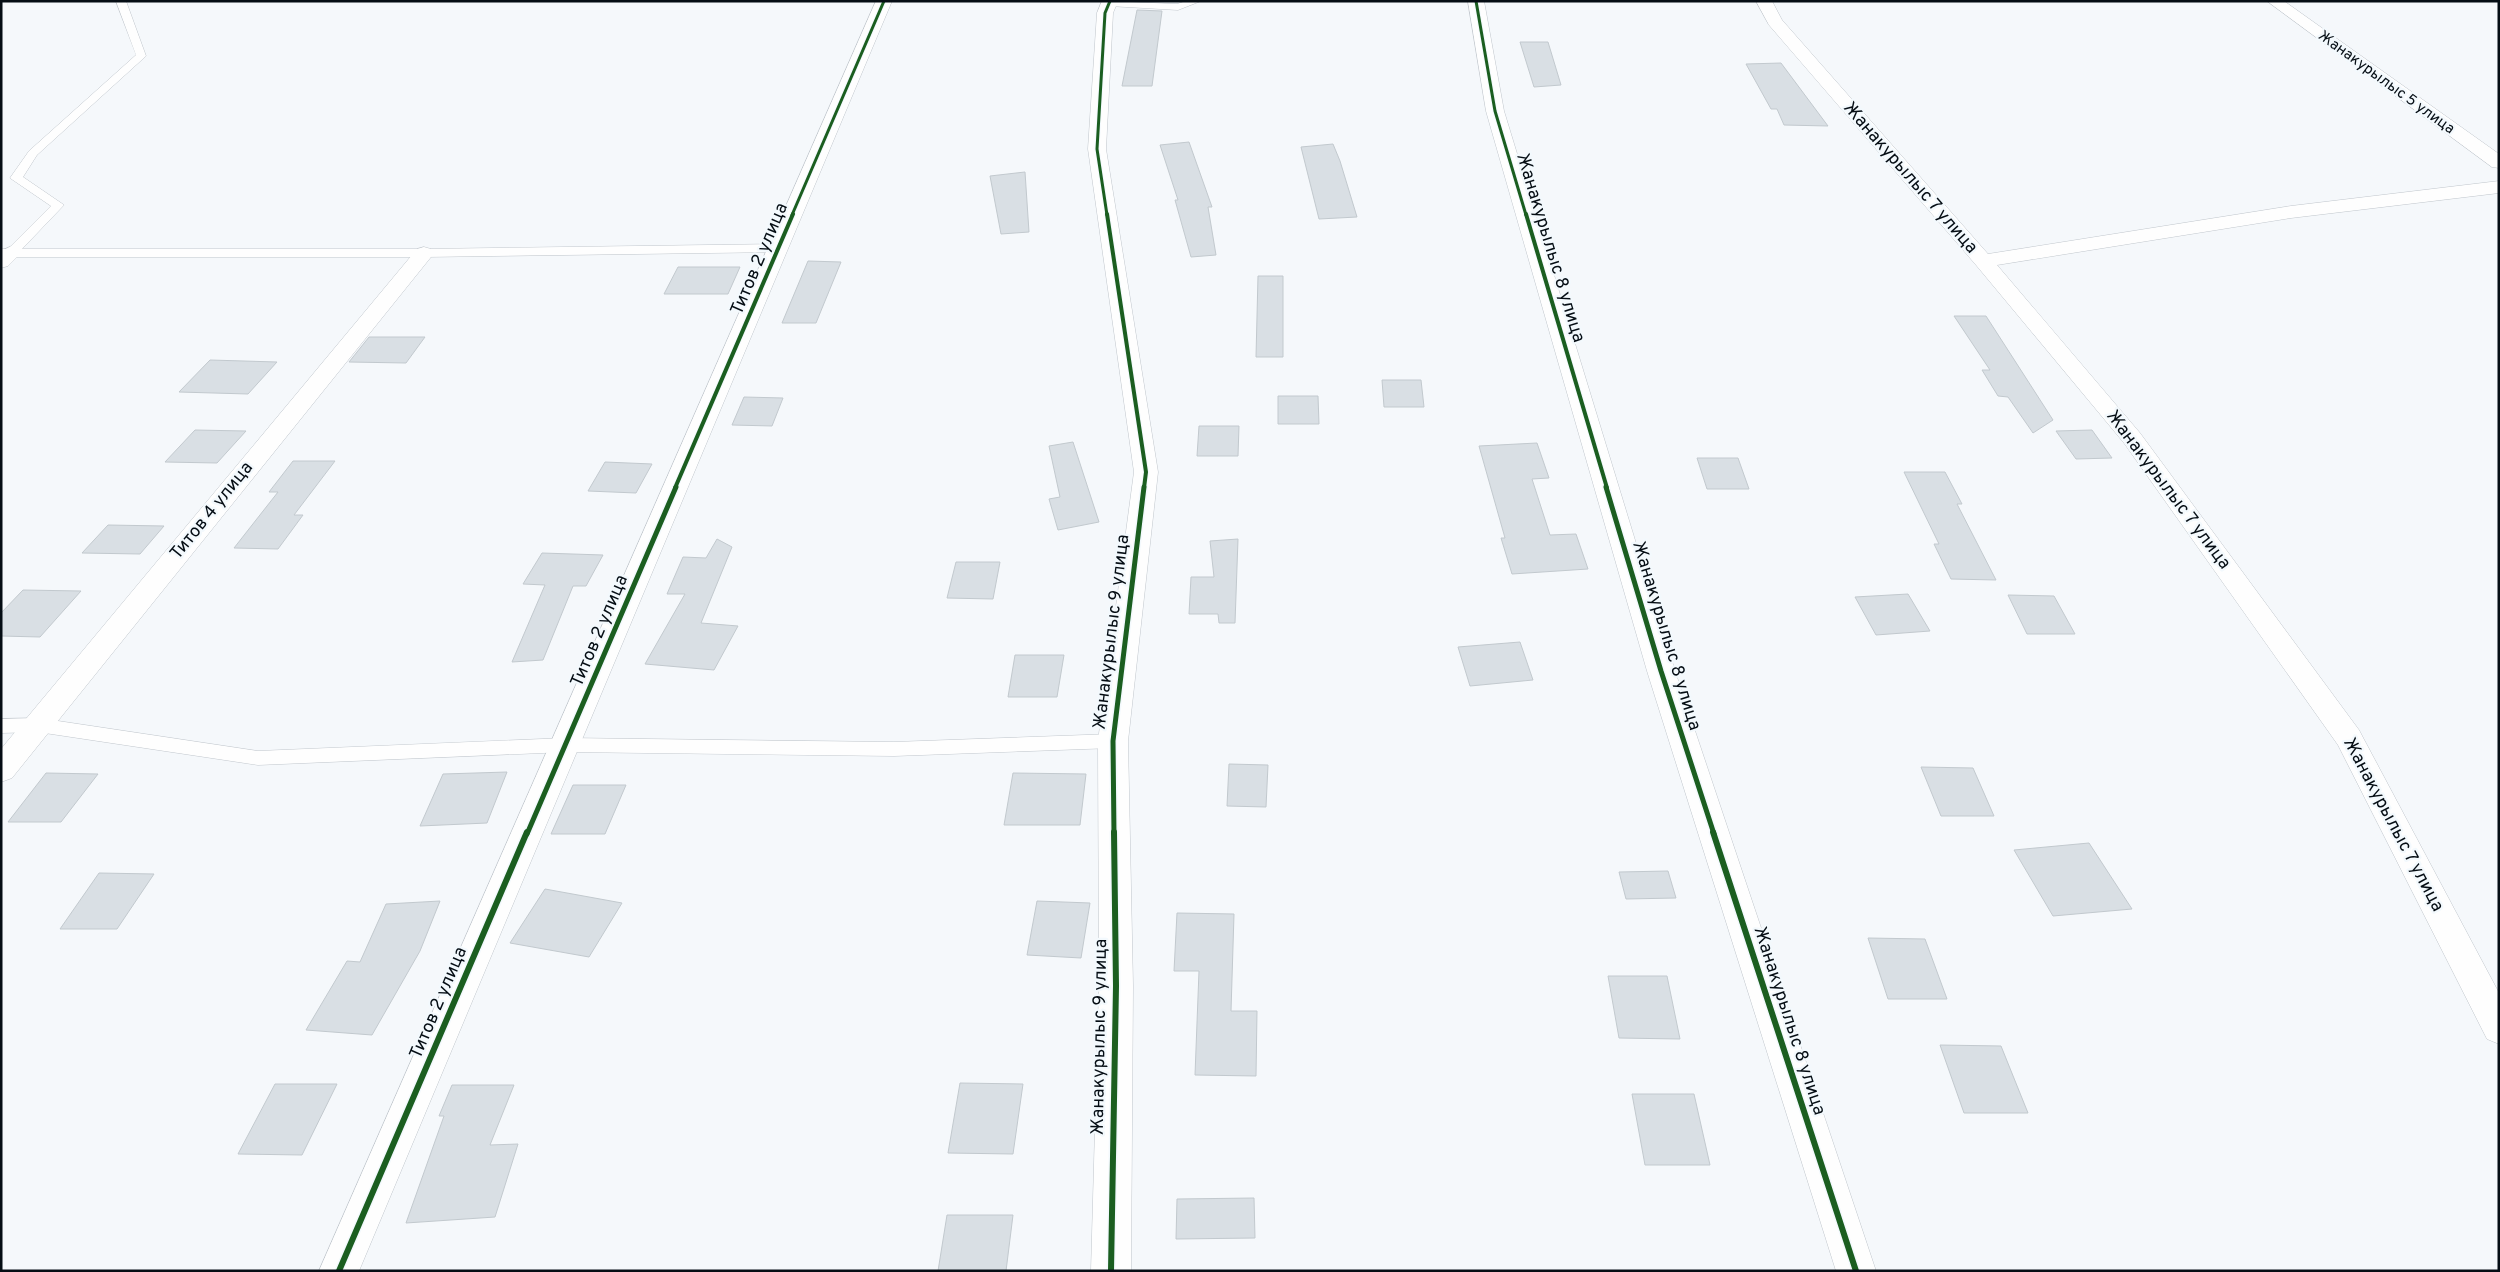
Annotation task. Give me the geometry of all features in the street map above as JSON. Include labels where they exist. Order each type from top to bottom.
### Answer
[{"type":"street","name":"Титов 2 улица","points":[[339,1271],[780,248],[884,1]]},
{"type":"street","name":"Жанакурылыс 8 улица","points":[[1476,1],[1495,111],[1661,671],[1856,1271]]},
{"type":"street","name":"Жанакурылыс 7 улица","points":[[1764,1],[1775,22],[1983,261],[2132,438],[2349,738],[2499,1028]]},
{"type":"street","name":"Жанакурылыс 5 улица","points":[[2274,1],[2499,164]]},
{"type":"street","name":"Жанакурылыс 9 улица","points":[[1110,2],[1105,13],[1097,149],[1146,472],[1113,741],[1116,986],[1111,1271]]},
{"type":"street","points":[[1983,261],[2291,212],[2499,187]]},
{"type":"street","name":"Титов 4 улица","points":[[1,770],[424,253]]},
{"type":"lane","points":[[5,256],[58,205],[16,178],[33,153],[142,56],[121,1]]},
{"type":"lane","points":[[1110,2],[1178,7],[1196,1]]},
{"type":"lane","points":[[5,256],[780,248]]},
{"type":"lane","points":[[1,726],[38,725],[258,758],[566,744],[894,749],[1113,741]]},
{"type":"building","points":[[1137,10],[1162,11],[1152,86],[1122,86]]},
{"type":"building","points":[[1520,42],[1548,42],[1561,85],[1534,87]]},
{"type":"building","points":[[1781,63],[1828,126],[1784,125],[1777,109],[1771,109],[1746,64]]},
{"type":"building","points":[[1189,142],[1212,207],[1208,207],[1216,255],[1191,257],[1175,200],[1178,200],[1160,145]]},
{"type":"building","points":[[1333,144],[1357,217],[1319,219],[1301,147]]},
{"type":"building","points":[[1025,172],[1029,232],[1001,234],[990,176]]},
{"type":"building","points":[[808,261],[841,262],[816,323],[782,323]]},
{"type":"building","points":[[678,267],[740,267],[728,294],[664,294]]},
{"type":"building","points":[[1258,276],[1283,276],[1283,357],[1256,357]]},
{"type":"building","points":[[1954,316],[1986,316],[2053,420],[2033,433],[2008,397],[1998,396],[1982,370],[1990,370]]},
{"type":"building","points":[[369,337],[425,337],[406,363],[349,362]]},
{"type":"building","points":[[210,360],[277,362],[248,394],[179,392]]},
{"type":"building","points":[[1382,380],[1421,380],[1424,407],[1384,407]]},
{"type":"building","points":[[1278,396],[1318,396],[1319,424],[1278,424]]},
{"type":"building","points":[[744,397],[783,398],[772,426],[732,425]]},
{"type":"building","points":[[1199,426],[1239,426],[1238,456],[1197,456]]},
{"type":"building","points":[[195,430],[246,431],[217,463],[165,462]]},
{"type":"building","points":[[2092,430],[2112,458],[2076,459],[2056,431]]},
{"type":"building","points":[[1073,442],[1099,522],[1058,530],[1049,499],[1060,497],[1049,446]]},
{"type":"building","points":[[1537,443],[1549,478],[1532,479],[1550,535],[1576,534],[1588,569],[1512,574],[1501,538],[1505,538],[1479,446]]},
{"type":"building","points":[[1697,458],[1738,458],[1749,489],[1707,489]]},
{"type":"building","points":[[293,461],[335,461],[294,515],[303,515],[278,549],[234,548],[278,492],[269,492]]},
{"type":"building","points":[[605,462],[652,464],[636,493],[588,491]]},
{"type":"building","points":[[1904,472],[1945,472],[1962,504],[1957,504],[1996,580],[1951,579],[1934,544],[1939,544]]},
{"type":"building","points":[[108,525],[164,526],[140,554],[82,553]]},
{"type":"building","points":[[717,539],[732,547],[701,623],[738,626],[714,670],[645,664],[685,594],[667,594],[683,557],[706,558]]},
{"type":"building","points":[[1238,539],[1235,623],[1219,623],[1218,614],[1189,614],[1191,577],[1214,577],[1210,541]]},
{"type":"building","points":[[542,553],[603,555],[586,586],[573,586],[543,660],[512,662],[545,585],[523,584]]},
{"type":"building","points":[[956,562],[1000,562],[993,599],[947,598]]},
{"type":"building","points":[[23,590],[81,591],[40,637],[1,636],[1,613]]},
{"type":"building","points":[[1908,594],[1930,631],[1876,635],[1855,597]]},
{"type":"building","points":[[2008,595],[2054,596],[2075,634],[2027,634]]},
{"type":"building","points":[[1520,642],[1533,680],[1470,686],[1458,647]]},
{"type":"building","points":[[1015,655],[1064,655],[1057,697],[1008,697]]},
{"type":"building","points":[[1229,764],[1268,765],[1266,807],[1227,806]]},
{"type":"building","points":[[1921,767],[1973,768],[1994,816],[1941,816]]},
{"type":"building","points":[[507,772],[487,823],[420,826],[443,774]]},
{"type":"building","points":[[46,773],[98,774],[61,822],[8,822]]},
{"type":"building","points":[[1013,773],[1086,774],[1080,825],[1004,825]]},
{"type":"building","points":[[573,785],[626,785],[605,834],[551,834]]},
{"type":"building","points":[[2089,843],[2132,909],[2053,916],[2014,850]]},
{"type":"building","points":[[1668,871],[1676,898],[1626,899],[1619,872]]},
{"type":"building","points":[[99,873],[154,874],[117,929],[60,929]]},
{"type":"building","points":[[545,889],[622,903],[589,957],[510,943]]},
{"type":"building","points":[[440,901],[420,951],[372,1035],[306,1030],[347,961],[360,962],[386,904]]},
{"type":"building","points":[[1037,901],[1090,903],[1081,958],[1027,955]]},
{"type":"building","points":[[1177,913],[1234,914],[1231,1011],[1257,1011],[1256,1076],[1195,1075],[1199,971],[1174,971]]},
{"type":"building","points":[[1868,938],[1925,939],[1947,999],[1888,999]]},
{"type":"building","points":[[1608,976],[1667,976],[1680,1039],[1619,1038]]},
{"type":"building","points":[[1940,1045],[2001,1046],[2028,1113],[1964,1113]]},
{"type":"building","points":[[960,1083],[1023,1084],[1013,1154],[948,1153]]},
{"type":"building","points":[[275,1084],[337,1084],[302,1155],[238,1154]]},
{"type":"building","points":[[452,1085],[514,1085],[490,1145],[518,1144],[495,1217],[406,1223],[444,1116],[439,1116]]},
{"type":"building","points":[[1632,1094],[1694,1094],[1710,1165],[1645,1165]]},
{"type":"building","points":[[1254,1198],[1255,1238],[1176,1239],[1177,1199]]},
{"type":"building","points":[[947,1215],[1013,1215],[1006,1271],[938,1271]]},
{"type":"cycle path","points":[[339,1271],[884,1]]},
{"type":"cycle path","points":[[1110,1],[1105,13],[1097,149],[1146,472],[1113,741],[1116,986],[1111,1271]]},
{"type":"cycle path","points":[[1476,1],[1495,111],[1661,671],[1856,1271]]}]
